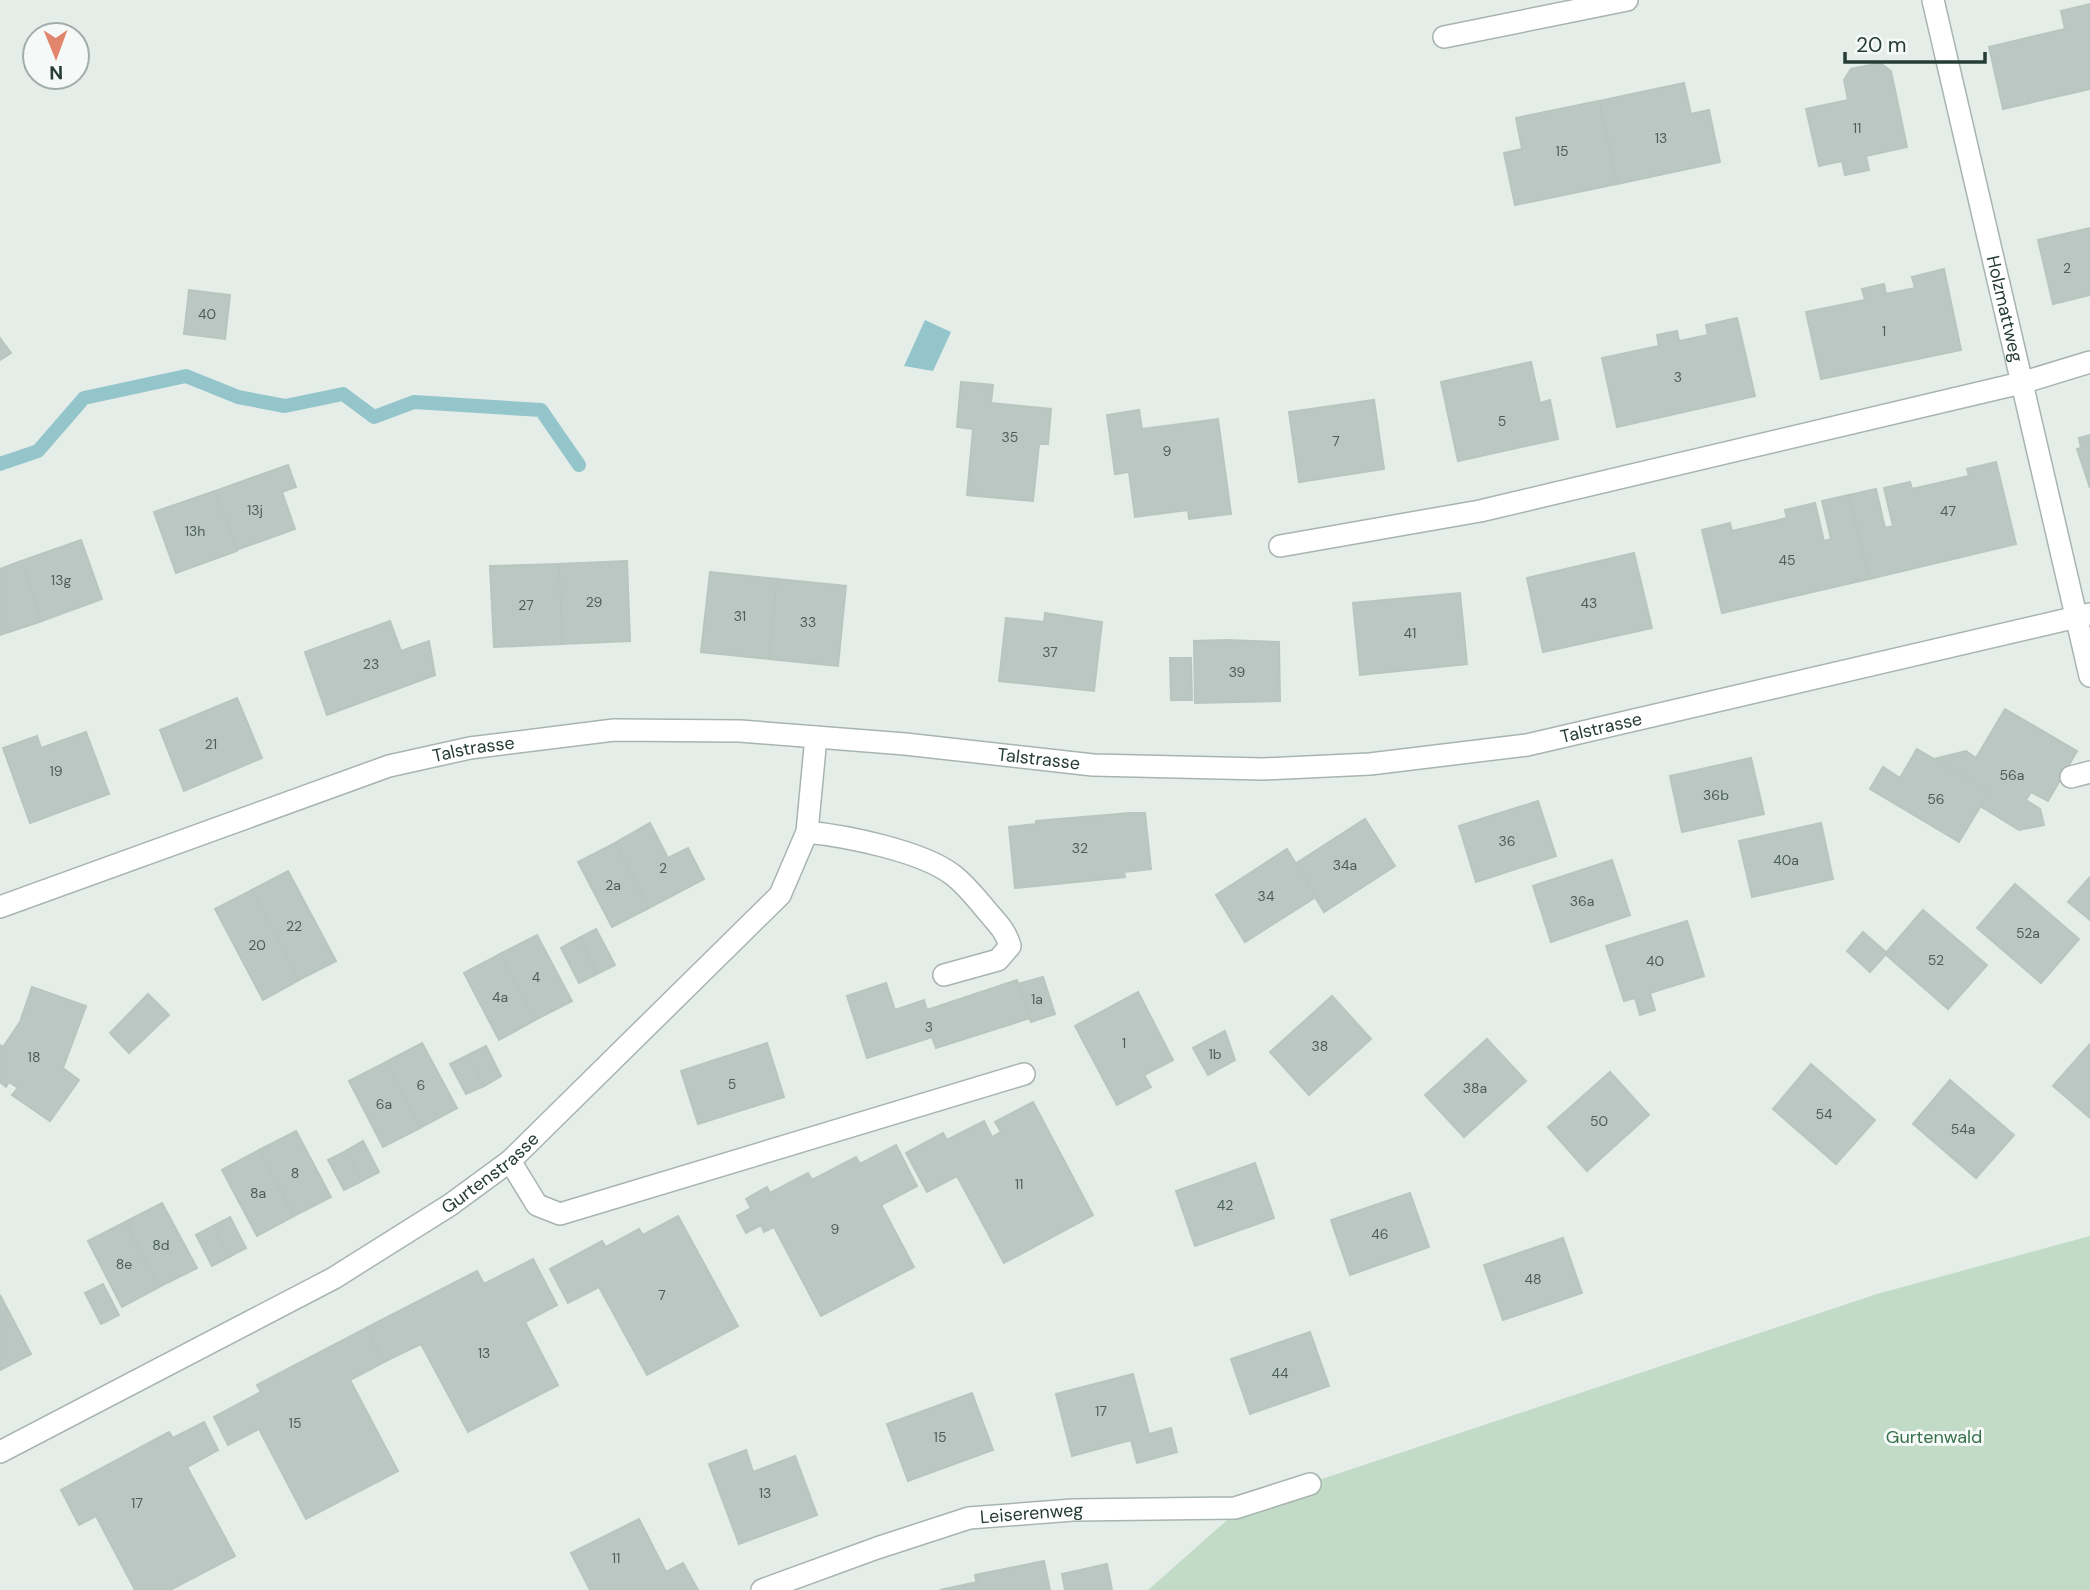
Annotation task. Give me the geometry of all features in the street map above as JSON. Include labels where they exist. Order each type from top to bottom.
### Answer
[{"type":"street","points":[[1444,37],[1628,0]]},
{"type":"street","name":"Holzmattweg","points":[[1933,0],[2021,383],[2082,616],[2090,676]]},
{"type":"street","points":[[1280,546],[1480,511],[2021,383],[2090,362]]},
{"type":"street","name":"Talstrasse","points":[[0,907],[389,766],[470,748],[614,730],[740,731],[1093,765],[1263,769],[1370,765],[1527,746],[1666,710],[2082,616]]},
{"type":"street","name":"Gurtenstrasse","points":[[0,1452],[334,1279],[450,1205],[510,1161],[780,895],[807,832],[816,737]]},
{"type":"street","points":[[807,832],[845,836],[921,859],[951,873],[971,892],[1006,933],[1010,946],[998,960],[944,975]]},
{"type":"street","points":[[510,1161],[537,1205],[559,1214],[1024,1074]]},
{"type":"street","name":"Leiserenweg","points":[[762,1590],[969,1518],[1073,1510],[1235,1508],[1310,1484]]},
{"type":"green space","name":"Gurtenwald","points":[[2090,1236],[2090,1590],[1148,1590],[1234,1514],[1235,1508],[1877,1294]]},
{"type":"water","points":[[925,320],[951,332],[933,371],[904,366]]},
{"type":"building","points":[[2090,4],[2090,89],[2003,109],[1989,47],[2065,29],[2061,11]]},
{"type":"building","points":[[1880,63],[1891,71],[1907,147],[1866,156],[1869,170],[1845,175],[1842,161],[1819,166],[1806,109],[1848,100],[1844,80],[1851,69]]},
{"type":"building","points":[[1684,83],[1691,114],[1709,110],[1720,162],[1617,184],[1599,101]]},
{"type":"building","points":[[1599,101],[1617,184],[1515,205],[1504,153],[1522,149],[1516,118]]},
{"type":"building","points":[[2090,228],[2090,295],[2053,304],[2038,240]]},
{"type":"building","points":[[1944,269],[1961,350],[1821,379],[1806,312],[1865,300],[1862,289],[1884,284],[1886,294],[1915,288],[1912,277]]},
{"type":"building","points":[[189,290],[230,295],[225,339],[184,334]]},
{"type":"building","points":[[1737,318],[1755,396],[1617,427],[1602,358],[1659,346],[1657,335],[1677,331],[1679,341],[1708,335],[1706,325]]},
{"type":"building","points":[[0,338],[11,353],[0,360]]},
{"type":"building","points":[[1531,362],[1540,403],[1550,400],[1558,439],[1458,461],[1441,382]]},
{"type":"building","points":[[961,382],[993,385],[991,403],[1051,409],[1048,444],[1039,444],[1033,501],[967,495],[973,429],[957,427]]},
{"type":"building","points":[[1374,400],[1384,469],[1299,482],[1289,412]]},
{"type":"building","points":[[1139,410],[1142,429],[1218,419],[1231,514],[1189,519],[1188,510],[1135,517],[1129,472],[1115,474],[1107,415]]},
{"type":"building","points":[[2090,435],[2090,488],[2077,449],[2081,448],[2079,438]]},
{"type":"building","points":[[1996,462],[2016,544],[1869,579],[1849,495],[1876,489],[1885,528],[1893,526],[1884,488],[1910,482],[1912,489],[1969,476],[1967,469]]},
{"type":"building","points":[[288,465],[296,487],[282,492],[295,529],[236,550],[215,491]]},
{"type":"building","points":[[215,491],[237,551],[176,573],[154,512]]},
{"type":"building","points":[[1849,495],[1869,579],[1722,613],[1702,530],[1730,523],[1732,531],[1787,518],[1785,510],[1815,503],[1824,541],[1831,539],[1822,501]]},
{"type":"building","points":[[81,540],[102,599],[42,621],[21,561]]},
{"type":"building","points":[[1634,553],[1652,628],[1543,652],[1527,578]]},
{"type":"building","points":[[21,561],[42,621],[0,635],[0,569]]},
{"type":"building","points":[[627,561],[630,641],[562,644],[559,564]]},
{"type":"building","points":[[559,564],[562,644],[494,647],[490,566]]},
{"type":"building","points":[[710,572],[777,579],[769,659],[701,652]]},
{"type":"building","points":[[777,579],[846,586],[838,666],[769,659]]},
{"type":"building","points":[[1460,593],[1467,664],[1360,675],[1353,603]]},
{"type":"building","points":[[1045,613],[1102,622],[1094,691],[999,681],[1006,618],[1044,622]]},
{"type":"building","points":[[390,621],[401,651],[429,641],[435,675],[327,715],[305,652]]},
{"type":"building","points":[[1194,641],[1279,642],[1280,701],[1195,703]]},
{"type":"building","points":[[1170,658],[1191,658],[1192,700],[1171,700]]},
{"type":"building","points":[[237,698],[262,758],[184,791],[160,730]]},
{"type":"building","points":[[2005,709],[2077,751],[2048,801],[2031,792],[2026,800],[2040,809],[2044,825],[2019,830],[1980,806],[1989,792],[1934,759],[1966,751],[1976,758]]},
{"type":"building","points":[[86,732],[109,794],[30,823],[3,748],[37,736],[41,748]]},
{"type":"building","points":[[1917,749],[1989,792],[1959,842],[1870,789],[1883,767],[1900,778]]},
{"type":"building","points":[[1751,758],[1764,814],[1682,832],[1670,776]]},
{"type":"building","points":[[1538,801],[1556,856],[1476,882],[1459,826]]},
{"type":"building","points":[[1145,813],[1151,869],[1124,872],[1125,877],[1015,888],[1009,827],[1036,824],[1036,821]]},
{"type":"building","points":[[1365,819],[1395,866],[1324,912],[1295,864]]},
{"type":"building","points":[[650,823],[668,858],[688,848],[704,879],[649,908],[615,843]]},
{"type":"building","points":[[1821,823],[1833,879],[1752,897],[1739,841]]},
{"type":"building","points":[[615,843],[649,908],[612,927],[578,862]]},
{"type":"building","points":[[1287,849],[1316,897],[1245,942],[1216,895]]},
{"type":"building","points":[[1612,860],[1630,915],[1551,942],[1533,886]]},
{"type":"building","points":[[288,871],[336,961],[299,980],[252,890]]},
{"type":"building","points":[[2090,877],[2090,920],[2068,902]]},
{"type":"building","points":[[2015,884],[2079,939],[2041,983],[1977,928]]},
{"type":"building","points":[[252,890],[299,980],[263,1000],[215,909]]},
{"type":"building","points":[[1923,910],[1987,965],[1948,1009],[1885,954]]},
{"type":"building","points":[[1687,921],[1704,976],[1650,993],[1655,1010],[1640,1015],[1635,998],[1624,1001],[1606,946]]},
{"type":"building","points":[[596,929],[615,965],[597,974],[579,938]]},
{"type":"building","points":[[1863,932],[1887,953],[1870,972],[1847,951]]},
{"type":"building","points":[[537,935],[572,1001],[535,1020],[500,954]]},
{"type":"building","points":[[579,938],[597,974],[579,983],[561,948]]},
{"type":"building","points":[[500,954],[535,1020],[499,1040],[464,973]]},
{"type":"building","points":[[1043,977],[1055,1014],[1031,1022],[1018,984]]},
{"type":"building","points":[[1017,980],[1030,1018],[936,1048],[932,1037],[867,1058],[847,996],[886,983],[895,1010],[924,1000],[927,1010]]},
{"type":"building","points":[[32,987],[86,1006],[63,1068],[79,1080],[50,1121],[12,1095],[18,1088],[9,1082],[6,1087],[0,1082],[0,1045],[3,1047],[20,1022]]},
{"type":"building","points":[[1138,992],[1173,1060],[1144,1075],[1151,1087],[1117,1105],[1075,1026]]},
{"type":"building","points":[[148,994],[169,1015],[129,1053],[110,1033]]},
{"type":"building","points":[[1332,996],[1371,1039],[1309,1095],[1270,1052]]},
{"type":"building","points":[[1225,1031],[1235,1060],[1208,1075],[1193,1048]]},
{"type":"building","points":[[1487,1039],[1526,1081],[1464,1137],[1425,1095]]},
{"type":"building","points":[[422,1043],[457,1108],[420,1128],[386,1062]]},
{"type":"building","points":[[767,1043],[784,1097],[698,1124],[681,1071]]},
{"type":"building","points":[[2090,1044],[2090,1118],[2053,1086]]},
{"type":"building","points":[[486,1046],[501,1076],[484,1086],[468,1055]]},
{"type":"building","points":[[468,1055],[484,1086],[466,1094],[450,1064]]},
{"type":"building","points":[[386,1062],[420,1128],[383,1147],[349,1081]]},
{"type":"building","points":[[1811,1064],[1875,1120],[1836,1164],[1773,1109]]},
{"type":"building","points":[[1610,1072],[1649,1115],[1587,1171],[1548,1127]]},
{"type":"building","points":[[1950,1080],[2014,1135],[1976,1178],[1913,1124]]},
{"type":"building","points":[[1033,1102],[1093,1215],[1004,1263],[957,1176],[927,1192],[906,1153],[943,1133],[947,1140],[984,1121],[992,1137],[1001,1132],[995,1122]]},
{"type":"building","points":[[296,1131],[331,1197],[294,1216],[259,1150]]},
{"type":"building","points":[[363,1141],[379,1172],[362,1181],[346,1151]]},
{"type":"building","points":[[896,1145],[917,1186],[881,1205],[914,1267],[821,1316],[774,1227],[764,1232],[761,1225],[746,1233],[737,1216],[751,1208],[746,1199],[767,1187],[770,1193],[808,1173],[812,1180],[856,1157],[860,1164]]},
{"type":"building","points":[[259,1150],[294,1216],[257,1236],[222,1170]]},
{"type":"building","points":[[346,1151],[362,1181],[344,1190],[328,1160]]},
{"type":"building","points":[[1255,1163],[1274,1218],[1195,1246],[1176,1191]]},
{"type":"building","points":[[1410,1193],[1429,1247],[1350,1275],[1331,1220]]},
{"type":"building","points":[[162,1203],[197,1268],[159,1287],[125,1222]]},
{"type":"building","points":[[678,1216],[738,1326],[647,1375],[599,1287],[568,1303],[550,1269],[602,1241],[606,1247],[639,1229],[643,1235]]},
{"type":"building","points":[[230,1217],[246,1248],[229,1257],[213,1226]]},
{"type":"building","points":[[125,1222],[159,1287],[122,1307],[88,1241]]},
{"type":"building","points":[[213,1226],[229,1257],[212,1266],[196,1235]]},
{"type":"building","points":[[1563,1238],[1582,1293],[1503,1320],[1484,1265]]},
{"type":"building","points":[[533,1259],[557,1305],[525,1322],[558,1385],[468,1432],[421,1344],[384,1362],[366,1328],[477,1271],[484,1284]]},
{"type":"building","points":[[103,1284],[119,1315],[101,1324],[85,1293]]},
{"type":"building","points":[[0,1295],[31,1354],[0,1370]]},
{"type":"building","points":[[366,1328],[384,1362],[350,1380],[398,1471],[306,1519],[259,1429],[228,1445],[214,1417],[261,1392],[257,1385]]},
{"type":"building","points":[[1310,1332],[1329,1386],[1250,1414],[1231,1359]]},
{"type":"building","points":[[1133,1374],[1149,1434],[1171,1428],[1177,1452],[1137,1463],[1131,1440],[1072,1456],[1056,1394]]},
{"type":"building","points":[[972,1393],[993,1450],[908,1481],[887,1424]]},
{"type":"building","points":[[204,1422],[218,1450],[187,1467],[235,1556],[170,1590],[135,1590],[96,1516],[79,1525],[61,1490],[169,1432],[173,1438]]},
{"type":"building","points":[[746,1450],[753,1472],[795,1456],[817,1515],[739,1544],[709,1464]]},
{"type":"building","points":[[639,1519],[666,1572],[683,1563],[698,1590],[590,1590],[571,1553]]},
{"type":"building","points":[[1044,1561],[1050,1590],[978,1590],[975,1575]]},
{"type":"building","points":[[1107,1564],[1112,1590],[1065,1590],[1062,1574]]},
{"type":"building","points":[[977,1582],[978,1590],[940,1590]]},
{"type":"waterway","points":[[0,464],[38,451],[84,398],[186,376],[238,397],[285,406],[343,394],[374,417],[414,402],[541,410],[579,465]]}]
